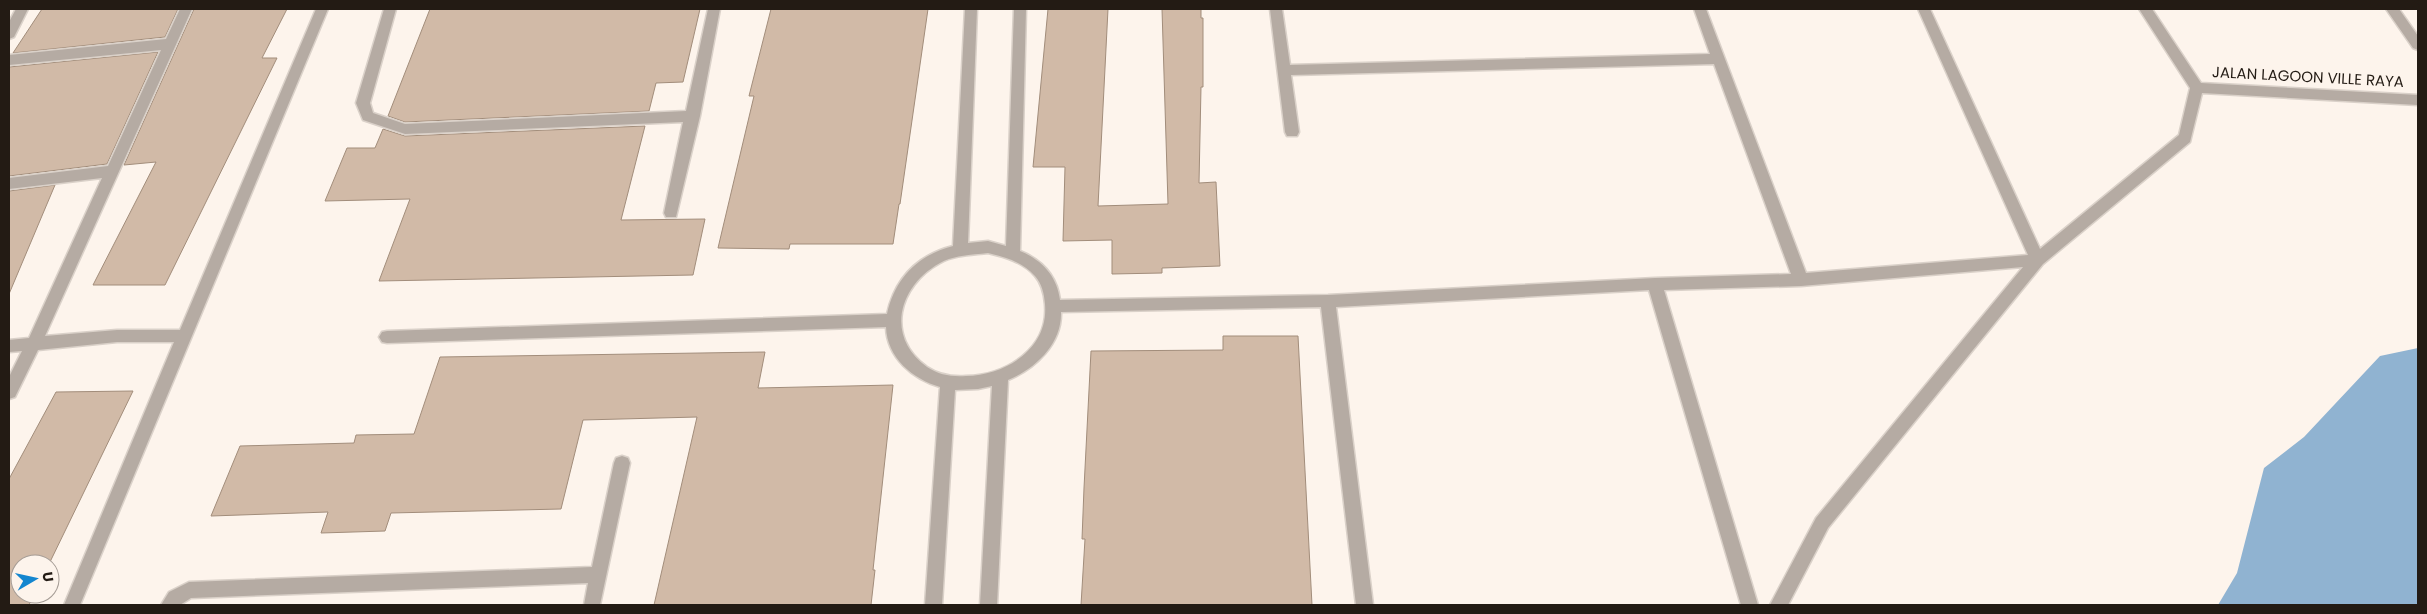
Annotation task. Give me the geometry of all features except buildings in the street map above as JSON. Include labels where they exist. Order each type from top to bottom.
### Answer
[{"type":"street","points":[[9,34],[22,9]]},
{"type":"street","points":[[9,392],[34,343],[168,44],[186,9]]},
{"type":"street","points":[[72,605],[322,9]]},
{"type":"street","points":[[390,9],[363,102],[368,116],[384,123],[405,129],[693,116]]},
{"type":"street","points":[[671,213],[693,116],[714,9]]},
{"type":"street","points":[[960,249],[971,9]]},
{"type":"street","points":[[1013,253],[1020,9]]},
{"type":"street","points":[[1276,9],[1292,132]]},
{"type":"street","points":[[1700,9],[1717,59],[1801,280]]},
{"type":"street","points":[[1924,9],[2038,260]]},
{"type":"street","points":[[1779,605],[1822,523],[2038,260],[2185,138],[2196,88],[2145,9]]},
{"type":"street","points":[[2392,9],[2418,45]]},
{"type":"street","points":[[9,60],[168,44]]},
{"type":"street","points":[[1285,70],[1717,59]]},
{"type":"street","name":"JALAN LAGOON VILLE RAYA","points":[[2196,88],[2418,100]]},
{"type":"street","points":[[9,183],[111,171]]},
{"type":"street","points":[[988,248],[1013,253],[1035,266],[1049,284],[1055,306],[1052,328],[1041,349],[1023,366],[1000,378],[974,384],[948,383],[925,374],[906,360],[896,341],[892,320],[898,296],[913,275],[934,259],[960,249],[988,248]]},
{"type":"street","points":[[1055,306],[1328,301],[1655,284],[1801,280],[2038,260]]},
{"type":"street","points":[[1655,284],[1750,605]]},
{"type":"street","points":[[1328,301],[1365,605]]},
{"type":"street","points":[[387,337],[892,320]]},
{"type":"street","points":[[9,346],[117,336],[185,336]]},
{"type":"street","points":[[989,605],[1000,378]]},
{"type":"street","points":[[932,605],[948,383]]},
{"type":"street","points":[[592,605],[622,463]]},
{"type":"street","points":[[170,605],[175,598],[189,590],[598,575]]},
{"type":"water","points":[[2418,348],[2418,605],[2218,605],[2237,573],[2264,468],[2304,437],[2380,356]]}]
